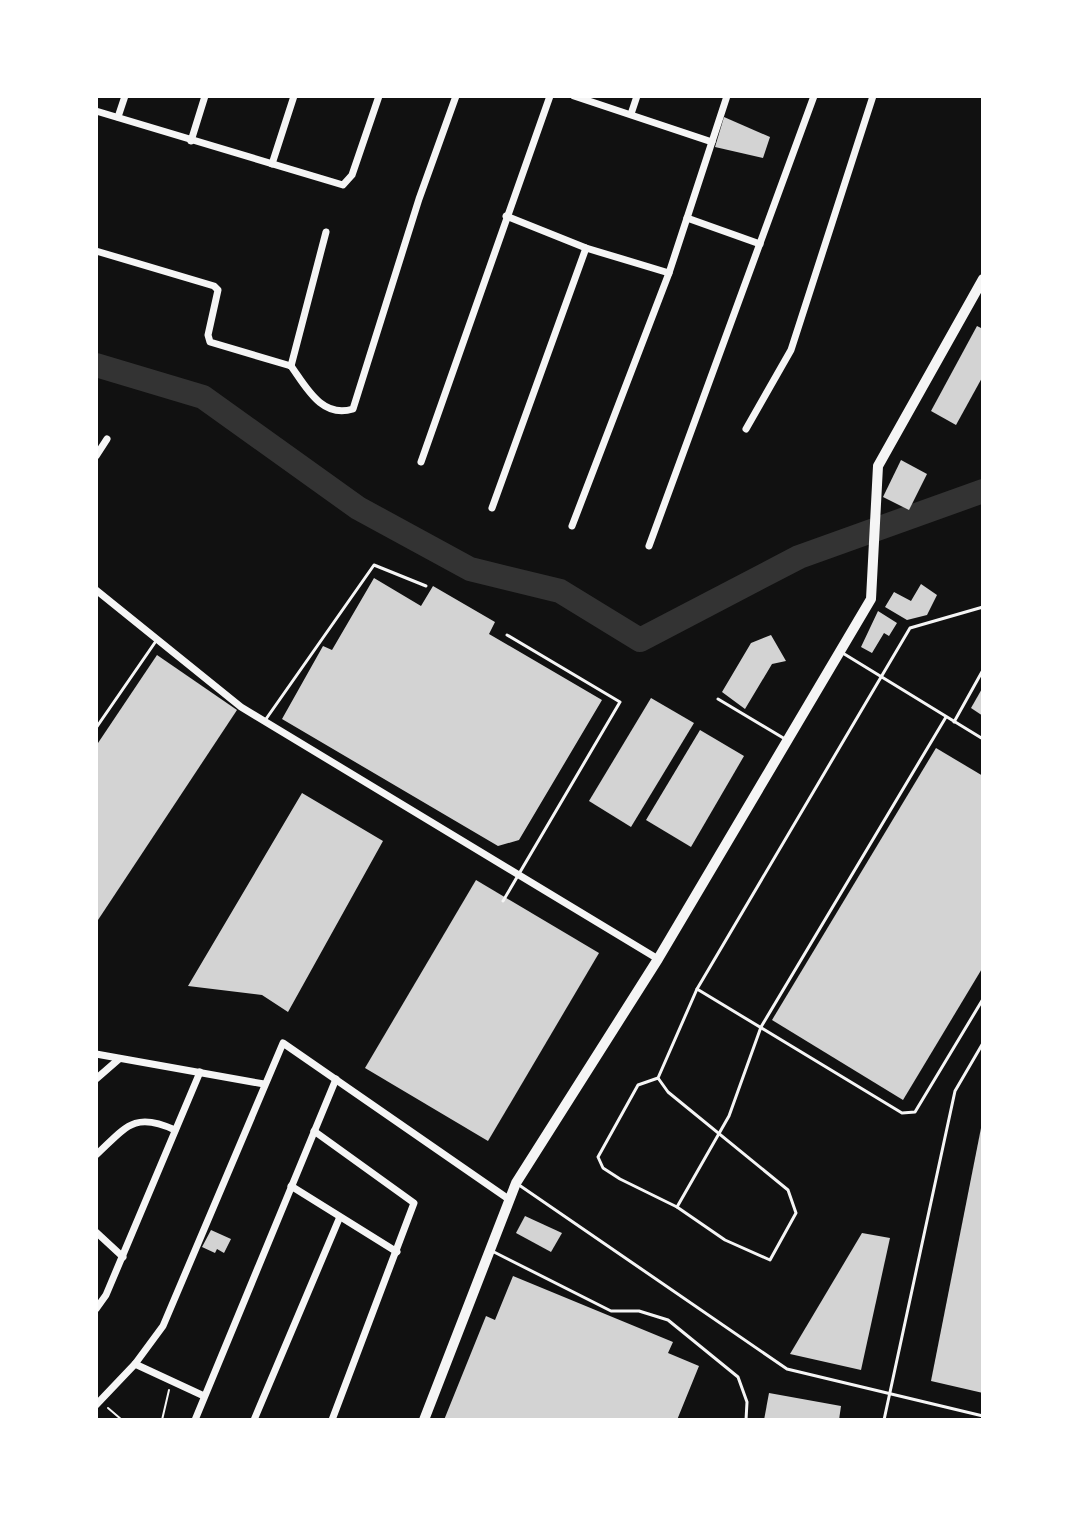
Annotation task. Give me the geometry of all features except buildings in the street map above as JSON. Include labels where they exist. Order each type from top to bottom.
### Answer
[{"type":"main road","points":[[424,1420],[516,1183],[658,959],[871,599],[876,567],[878,466],[983,279]]},
{"type":"street","points":[[118,117],[125,96]]},
{"type":"street","points":[[191,141],[205,96]]},
{"type":"street","points":[[272,164],[294,96]]},
{"type":"street","points":[[96,111],[343,185],[352,175],[379,96]]},
{"type":"street","points":[[96,251],[214,286],[218,295],[208,335],[210,342],[291,366],[316,402],[343,413],[353,409],[419,199],[456,96]]},
{"type":"street","points":[[421,462],[550,96]]},
{"type":"street","points":[[574,96],[712,142]]},
{"type":"street","points":[[631,114],[637,96]]},
{"type":"street","points":[[572,526],[669,273],[727,96]]},
{"type":"street","points":[[649,546],[814,96]]},
{"type":"street","points":[[746,429],[791,350],[873,96]]},
{"type":"street","points":[[506,216],[586,248],[669,273]]},
{"type":"street","points":[[687,218],[760,244]]},
{"type":"street","points":[[291,366],[326,232]]},
{"type":"street","points":[[492,508],[586,248]]},
{"type":"street","points":[[96,456],[107,439]]},
{"type":"street","points":[[96,590],[209,684],[264,721],[658,959]]},
{"type":"street","points":[[98,1403],[135,1364],[163,1326],[283,1043],[510,1200]]},
{"type":"street","points":[[96,1054],[264,1084]]},
{"type":"street","points":[[96,1079],[119,1059]]},
{"type":"street","points":[[96,1309],[123,1257],[200,1072]]},
{"type":"street","points":[[195,1420],[336,1079]]},
{"type":"street","points":[[96,1155],[134,1122],[156,1121],[175,1130]]},
{"type":"street","points":[[314,1131],[414,1203],[332,1420]]},
{"type":"street","points":[[291,1186],[339,1219],[397,1252]]},
{"type":"street","points":[[254,1420],[339,1219]]},
{"type":"street","points":[[96,1232],[123,1257]]},
{"type":"street","points":[[135,1364],[204,1396]]},
{"type":"lane","points":[[264,721],[374,565],[426,586]]},
{"type":"lane","points":[[658,1078],[668,1092],[788,1190],[796,1213],[770,1260],[725,1240],[677,1207],[620,1179],[603,1168],[598,1157],[638,1085],[658,1078],[697,989],[910,628],[983,607]]},
{"type":"lane","points":[[503,901],[620,702],[507,635]]},
{"type":"lane","points":[[96,728],[156,641]]},
{"type":"lane","points":[[841,652],[983,739]]},
{"type":"lane","points":[[954,722],[983,670]]},
{"type":"lane","points":[[718,699],[788,741]]},
{"type":"lane","points":[[677,1207],[720,1136],[761,1027],[946,717]]},
{"type":"lane","points":[[697,989],[902,1113],[915,1112],[983,999]]},
{"type":"lane","points":[[884,1420],[955,1091],[983,1043]]},
{"type":"lane","points":[[516,1183],[787,1369],[983,1416]]},
{"type":"lane","points":[[492,1251],[611,1311],[639,1311],[668,1320],[738,1377],[747,1402],[746,1420]]},
{"type":"path","points":[[162,1420],[171,1381]]},
{"type":"path","points":[[98,1403],[122,1420]]},
{"type":"path","points":[[114,1420],[117,1416]]},
{"type":"waterway","points":[[96,365],[203,397],[358,508],[470,569],[560,591],[640,640],[799,557],[983,491]]}]
